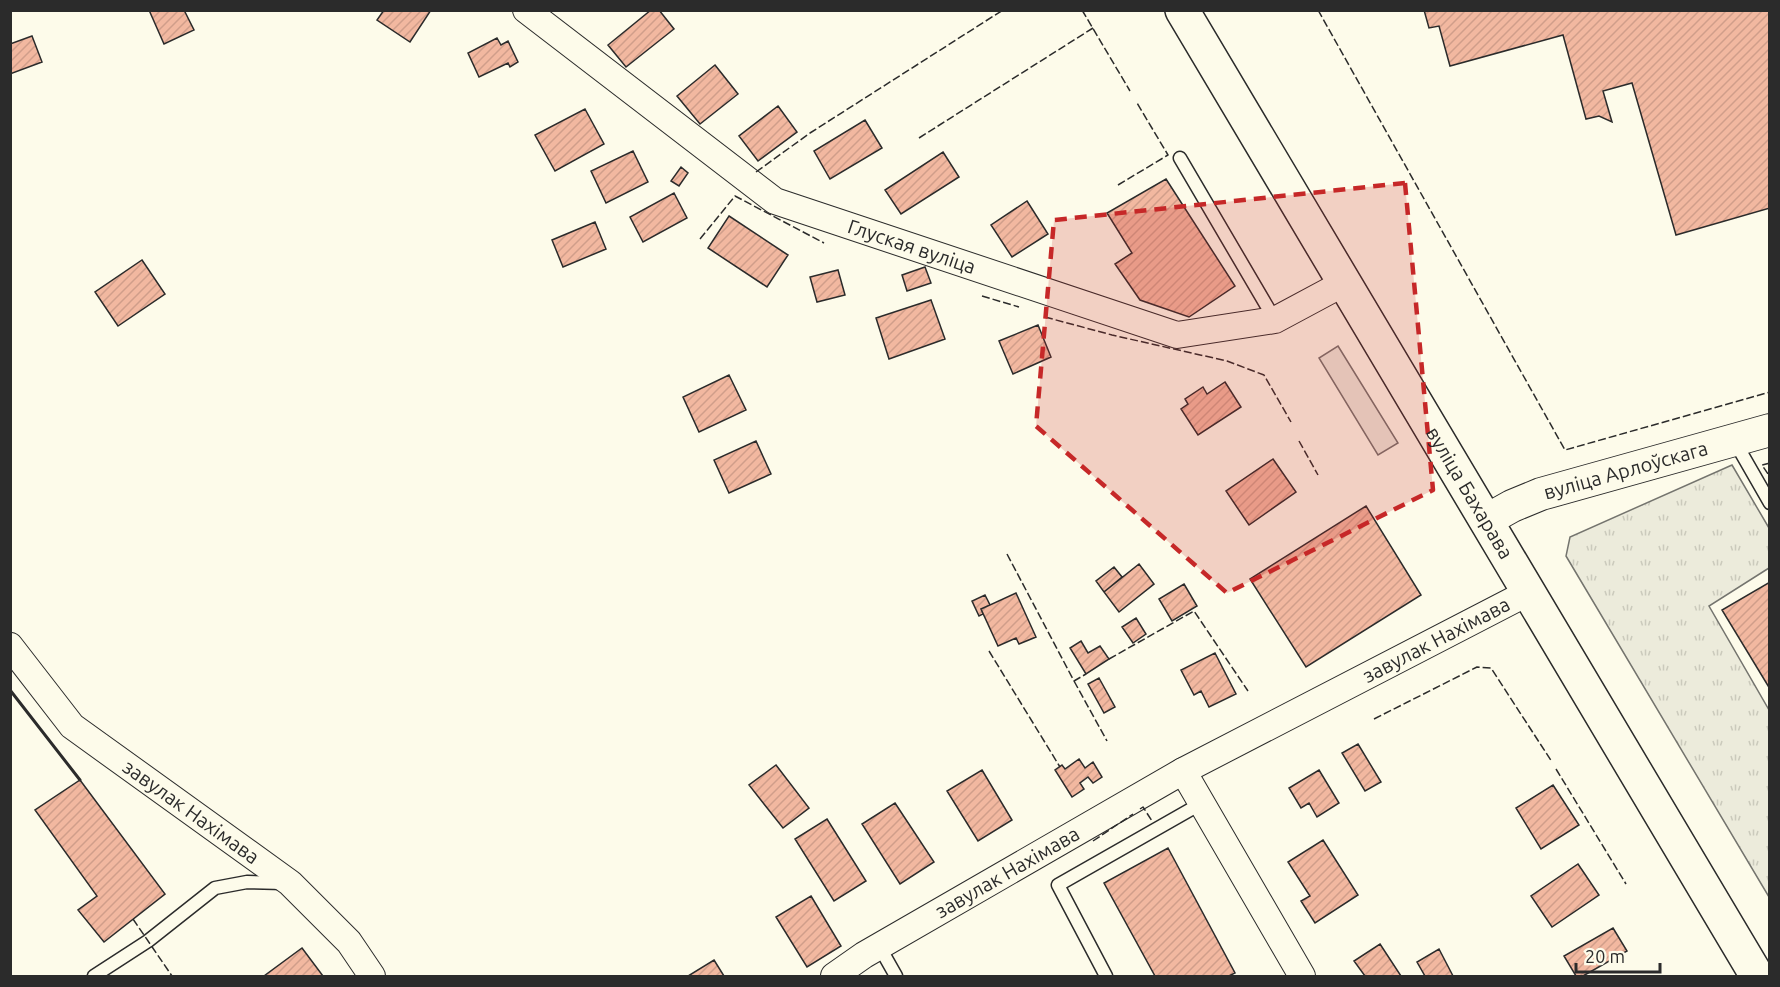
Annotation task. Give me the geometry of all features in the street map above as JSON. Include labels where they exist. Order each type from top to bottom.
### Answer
[{"type":"main road","name":"вуліца Бахарава","points":[[1182,10],[1757,976]]},
{"type":"street","name":"Глуская вуліца","points":[[526,10],[775,201],[1177,335],[1275,320],[1344,283]]},
{"type":"street","name":"вуліца Арлоўскага","points":[[1487,520],[1541,494],[1770,430]]},
{"type":"street","name":"завулак Нахімава","points":[[834,976],[879,946],[1183,771],[1529,592]]},
{"type":"street","name":"завулак Нахімава","points":[[10,646],[72,726],[290,883],[348,942],[372,976]]},
{"type":"street","points":[[1183,771],[1302,976]]},
{"type":"lane","points":[[1180,158],[1275,320]]},
{"type":"lane","points":[[1734,441],[1770,503]]},
{"type":"lane","points":[[1106,976],[1058,885],[1202,803]]},
{"type":"lane","points":[[94,976],[148,941],[214,888],[247,882],[290,883]]},
{"type":"lane","points":[[879,946],[896,976]]},
{"type":"highlighted area","points":[[1405,183],[1433,490],[1227,593],[1036,426],[1054,220]]},
{"type":"green space","points":[[1732,465],[1769,528],[1769,568],[1709,606],[1769,710],[1769,897],[1566,556],[1570,537]]},
{"type":"shaded area","points":[[1338,346],[1398,443],[1378,455],[1319,358]]},
{"type":"building","points":[[149,10],[184,10],[194,30],[164,44]]},
{"type":"building","points":[[384,10],[431,10],[410,42],[377,20]]},
{"type":"building","points":[[651,10],[659,10],[674,29],[626,67],[608,45]]},
{"type":"building","points":[[1424,10],[1770,10],[1770,208],[1676,235],[1632,83],[1603,91],[1612,122],[1599,116],[1586,119],[1563,35],[1450,66],[1439,26],[1429,28]]},
{"type":"building","points":[[32,36],[42,62],[10,74],[10,44]]},
{"type":"building","points":[[497,38],[501,45],[508,41],[518,62],[510,67],[508,63],[479,77],[468,53]]},
{"type":"building","points":[[715,65],[738,94],[700,124],[677,96]]},
{"type":"building","points":[[778,106],[797,132],[758,161],[739,136]]},
{"type":"building","points":[[585,109],[604,144],[555,171],[535,135]]},
{"type":"building","points":[[865,120],[882,148],[830,179],[814,151]]},
{"type":"building","points":[[633,151],[648,182],[606,203],[591,171]]},
{"type":"building","points":[[943,152],[959,177],[901,214],[885,190]]},
{"type":"building","points":[[681,167],[688,173],[679,186],[671,181]]},
{"type":"building","points":[[1166,179],[1235,286],[1189,317],[1140,300],[1115,264],[1132,253],[1107,213]]},
{"type":"building","points":[[674,193],[687,218],[643,242],[630,217]]},
{"type":"building","points":[[1027,201],[1048,234],[1012,257],[991,225]]},
{"type":"building","points":[[729,216],[788,255],[767,287],[708,248]]},
{"type":"building","points":[[595,222],[606,249],[563,267],[552,240]]},
{"type":"building","points":[[142,260],[165,294],[118,326],[95,292]]},
{"type":"building","points":[[925,267],[931,283],[907,291],[902,275]]},
{"type":"building","points":[[838,270],[845,295],[817,302],[810,277]]},
{"type":"building","points":[[931,300],[945,339],[889,359],[876,318]]},
{"type":"building","points":[[1038,325],[1051,357],[1013,374],[999,341]]},
{"type":"building","points":[[729,375],[746,410],[699,432],[683,397]]},
{"type":"building","points":[[1225,382],[1241,407],[1198,435],[1181,409],[1188,404],[1185,399],[1203,387],[1207,394]]},
{"type":"building","points":[[756,441],[771,474],[729,493],[714,460]]},
{"type":"building","points":[[1273,459],[1296,492],[1249,525],[1226,491]]},
{"type":"building","points":[[1366,506],[1421,595],[1306,667],[1250,579]]},
{"type":"building","points":[[1139,564],[1154,584],[1119,612],[1104,592]]},
{"type":"building","points":[[1114,567],[1122,577],[1104,592],[1096,581]]},
{"type":"building","points":[[1770,582],[1770,689],[1722,610]]},
{"type":"building","points":[[1184,584],[1197,606],[1172,621],[1159,599]]},
{"type":"building","points":[[1016,593],[1036,637],[1019,644],[1016,638],[998,646],[981,609]]},
{"type":"building","points":[[985,595],[990,605],[981,609],[983,614],[979,616],[972,601]]},
{"type":"building","points":[[1136,618],[1146,634],[1133,643],[1122,627]]},
{"type":"building","points":[[1081,641],[1088,653],[1100,646],[1109,659],[1086,674],[1070,648]]},
{"type":"building","points":[[1215,653],[1236,694],[1209,707],[1201,691],[1194,695],[1181,670]]},
{"type":"building","points":[[1099,678],[1115,707],[1104,713],[1088,684]]},
{"type":"building","points":[[1358,744],[1381,782],[1365,791],[1342,753]]},
{"type":"building","points":[[1079,759],[1085,768],[1093,762],[1102,777],[1093,783],[1088,777],[1080,783],[1084,789],[1072,797],[1055,770],[1062,765],[1065,769]]},
{"type":"building","points":[[776,765],[809,808],[783,828],[749,785]]},
{"type":"building","points":[[982,770],[1012,820],[978,841],[947,791]]},
{"type":"building","points":[[1319,770],[1339,803],[1317,817],[1309,803],[1301,808],[1289,788]]},
{"type":"building","points":[[80,780],[165,894],[104,942],[78,910],[97,896],[35,810]]},
{"type":"building","points":[[1553,785],[1579,825],[1541,849],[1516,808]]},
{"type":"building","points":[[895,803],[934,862],[900,884],[862,824]]},
{"type":"building","points":[[827,819],[866,881],[834,901],[795,839]]},
{"type":"building","points":[[1323,840],[1358,895],[1315,923],[1301,901],[1310,896],[1288,862]]},
{"type":"building","points":[[1168,848],[1235,973],[1229,976],[1155,976],[1104,883]]},
{"type":"building","points":[[1578,864],[1599,895],[1552,927],[1531,896]]},
{"type":"building","points":[[811,896],[841,946],[807,967],[776,917]]},
{"type":"building","points":[[1613,928],[1627,951],[1583,976],[1576,976],[1564,956]]},
{"type":"building","points":[[1380,944],[1401,976],[1365,976],[1354,961]]},
{"type":"building","points":[[302,948],[323,976],[264,976]]},
{"type":"building","points":[[1439,949],[1453,976],[1425,976],[1417,962]]},
{"type":"building","points":[[714,960],[724,976],[688,976]]},
{"type":"fence","points":[[756,172],[810,133],[1003,10]]},
{"type":"fence","points":[[1082,10],[1130,91]]},
{"type":"fence","points":[[1318,10],[1565,450],[1770,392]]},
{"type":"fence","points":[[919,138],[1093,28]]},
{"type":"fence","points":[[1118,185],[1168,155],[1137,103]]},
{"type":"fence","points":[[700,239],[735,196],[824,243]]},
{"type":"fence","points":[[982,296],[1019,307]]},
{"type":"fence","points":[[1045,317],[1227,361],[1264,375],[1291,422]]},
{"type":"fence","points":[[1299,441],[1318,475]]},
{"type":"fence","points":[[1770,463],[1762,465],[1770,477]]},
{"type":"fence","points":[[1007,554],[1074,681],[1086,674]]},
{"type":"fence","points":[[1109,659],[1194,611],[1248,691]]},
{"type":"fence","points":[[989,651],[1060,767]]},
{"type":"fence","points":[[1374,719],[1477,667],[1491,668],[1552,762]]},
{"type":"fence","points":[[1074,681],[1107,741]]},
{"type":"fence","points":[[1556,769],[1626,884]]},
{"type":"fence","points":[[1140,809],[1143,807],[1152,821]]},
{"type":"fence","points":[[1093,841],[1133,814]]},
{"type":"fence","points":[[133,919],[172,976]]},
{"type":"wall","points":[[10,690],[80,780]]}]
